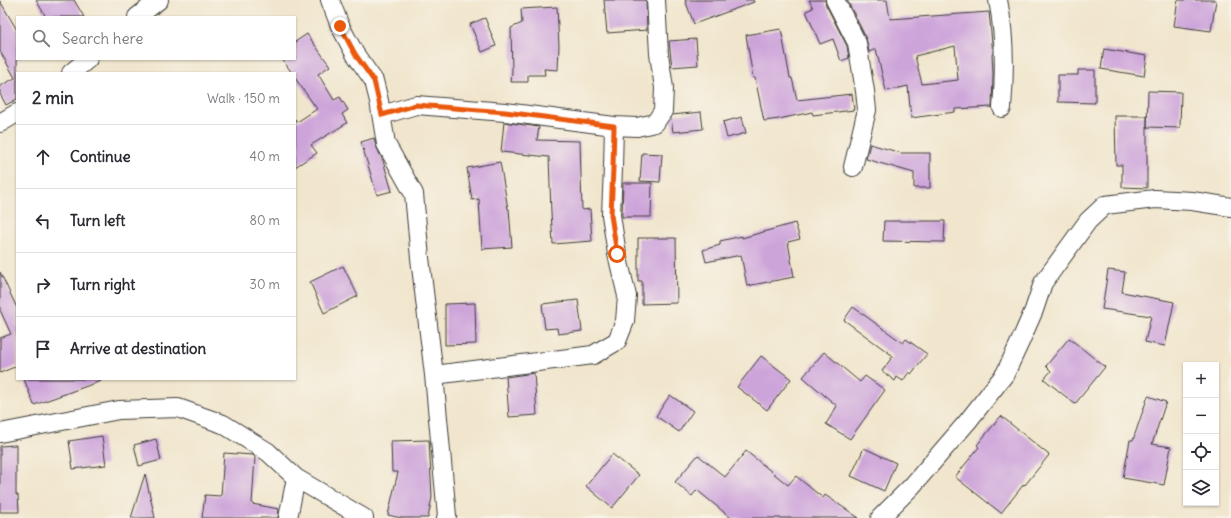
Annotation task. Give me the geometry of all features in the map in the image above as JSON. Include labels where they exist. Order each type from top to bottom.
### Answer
[{"type":"street","points":[[138,16],[160,0]]},
{"type":"street","points":[[330,0],[340,26],[355,54],[374,81],[382,115],[386,144],[414,194],[434,375],[446,518]]},
{"type":"street","points":[[382,115],[416,105],[505,112],[614,126],[637,127],[655,123],[663,112],[664,88],[659,54],[656,0]]},
{"type":"street","points":[[835,0],[857,43],[865,91],[867,110],[853,167]]},
{"type":"street","points":[[998,0],[1002,20],[1005,79],[1002,108]]},
{"type":"street","points":[[72,72],[87,60]]},
{"type":"street","points":[[0,123],[16,114]]},
{"type":"street","points":[[434,375],[593,355],[617,341],[625,321],[627,296],[617,254],[611,215],[614,126]]},
{"type":"street","points":[[880,518],[912,486],[968,421],[1005,374],[1034,310],[1043,283],[1088,221],[1105,205],[1155,199],[1192,201],[1231,207]]},
{"type":"street","points":[[0,433],[119,410],[178,408],[223,424],[268,452],[296,478],[364,518]]},
{"type":"street","points":[[288,518],[296,478]]},
{"type":"building","points":[[36,0],[74,0],[83,16],[45,16]]},
{"type":"building","points":[[604,0],[646,0],[647,30],[607,33]]},
{"type":"building","points":[[685,0],[753,0],[754,2],[694,24]]},
{"type":"building","points":[[809,0],[825,0],[826,5],[847,46],[849,58],[841,61],[833,39],[820,44],[806,11],[813,8]]},
{"type":"building","points":[[847,0],[887,0],[890,19],[989,12],[993,54],[992,107],[955,109],[955,112],[911,118],[908,86],[886,91],[876,49],[869,52],[866,38]],"holes":[[[955,46],[958,80],[922,84],[915,56]]]},
{"type":"building","points":[[1178,0],[1216,0],[1211,31],[1174,26]]},
{"type":"building","points":[[0,1],[16,28],[16,100],[6,105],[0,94],[0,86],[15,78],[0,51]]},
{"type":"building","points":[[557,7],[559,46],[558,70],[544,69],[545,75],[528,75],[528,82],[511,82],[511,28],[522,23],[521,9]]},
{"type":"building","points":[[485,18],[496,46],[482,52],[470,24]]},
{"type":"building","points":[[781,29],[790,78],[792,78],[797,100],[852,94],[854,110],[813,115],[812,112],[764,121],[755,78],[753,78],[746,35]]},
{"type":"building","points":[[307,34],[330,66],[318,74],[334,100],[340,97],[348,110],[342,114],[347,123],[311,145],[317,153],[296,166],[296,120],[297,122],[317,109],[296,79],[296,72],[291,72],[283,60],[296,60],[296,41]]},
{"type":"building","points":[[696,39],[698,65],[672,67],[669,41]]},
{"type":"building","points":[[1104,49],[1147,56],[1144,76],[1101,69]]},
{"type":"building","points":[[1078,70],[1095,70],[1095,103],[1058,102],[1058,75],[1078,75]]},
{"type":"building","points":[[1148,91],[1181,92],[1180,128],[1147,127]]},
{"type":"building","points":[[701,112],[703,129],[673,132],[672,115]]},
{"type":"building","points":[[1115,116],[1147,116],[1147,188],[1122,187],[1122,165],[1116,165]]},
{"type":"building","points":[[742,117],[746,133],[727,138],[723,122]]},
{"type":"building","points":[[504,122],[539,127],[537,140],[580,141],[582,210],[590,209],[592,241],[553,244],[549,157],[501,152]]},
{"type":"building","points":[[374,138],[392,191],[377,195],[361,142]]},
{"type":"building","points":[[870,144],[901,153],[930,153],[930,188],[914,188],[914,173],[866,159]]},
{"type":"building","points":[[642,153],[662,154],[660,182],[640,181]]},
{"type":"building","points":[[500,162],[509,209],[512,247],[482,249],[479,199],[472,200],[467,168]]},
{"type":"building","points":[[623,183],[652,183],[651,217],[622,217]]},
{"type":"building","points":[[884,221],[945,221],[944,242],[883,241]]},
{"type":"building","points":[[795,223],[800,239],[788,242],[794,277],[747,286],[741,255],[706,262],[703,250],[720,245],[720,241],[742,236],[742,238]]},
{"type":"building","points":[[638,238],[676,238],[677,303],[642,304],[642,281],[638,281]]},
{"type":"building","points":[[343,266],[358,296],[324,313],[310,282]]},
{"type":"building","points":[[1108,270],[1125,272],[1122,292],[1174,302],[1165,346],[1145,342],[1151,316],[1102,309]]},
{"type":"building","points":[[0,272],[16,306],[16,366],[0,373],[0,338],[11,334],[0,310]]},
{"type":"building","points":[[578,300],[582,331],[558,334],[557,328],[545,329],[542,304]]},
{"type":"building","points":[[475,303],[476,344],[445,345],[445,304]]},
{"type":"building","points":[[853,307],[903,343],[906,339],[927,354],[911,374],[909,372],[903,381],[897,377],[895,381],[882,371],[893,356],[844,320]]},
{"type":"building","points":[[1069,338],[1105,367],[1075,404],[1044,379],[1051,371],[1046,366]]},
{"type":"building","points":[[824,352],[860,382],[865,376],[885,390],[850,439],[826,424],[837,406],[803,377]]},
{"type":"building","points":[[761,356],[791,379],[767,410],[737,387]]},
{"type":"building","points":[[534,373],[537,415],[509,417],[506,377]]},
{"type":"building","points":[[24,380],[101,381],[34,405]]},
{"type":"building","points":[[670,395],[693,411],[679,432],[656,416]]},
{"type":"building","points":[[1148,396],[1166,402],[1152,444],[1171,447],[1164,485],[1123,478],[1130,440],[1133,440]]},
{"type":"building","points":[[1001,416],[1049,455],[1001,513],[955,477],[979,447],[977,445]]},
{"type":"building","points":[[102,436],[106,465],[73,469],[69,441]]},
{"type":"building","points":[[156,439],[161,460],[139,466],[134,445]]},
{"type":"building","points":[[429,440],[432,497],[428,518],[401,518],[388,515],[398,472],[392,472],[391,441]]},
{"type":"building","points":[[16,445],[16,495],[18,495],[19,512],[0,512],[0,446]]},
{"type":"building","points":[[864,448],[896,463],[884,491],[851,476]]},
{"type":"building","points":[[746,451],[788,485],[796,476],[823,498],[825,495],[859,518],[731,518],[697,490],[692,496],[675,482],[698,455],[725,477]]},
{"type":"building","points":[[224,453],[253,455],[255,457],[252,504],[279,509],[278,518],[202,518],[205,495],[221,496]]},
{"type":"building","points":[[612,454],[639,475],[612,508],[586,486]]},
{"type":"building","points":[[145,474],[155,518],[131,518]]},
{"type":"route","points":[[340,26],[355,54],[374,81],[382,115],[416,105],[505,112],[614,126],[611,215],[617,254]]}]
